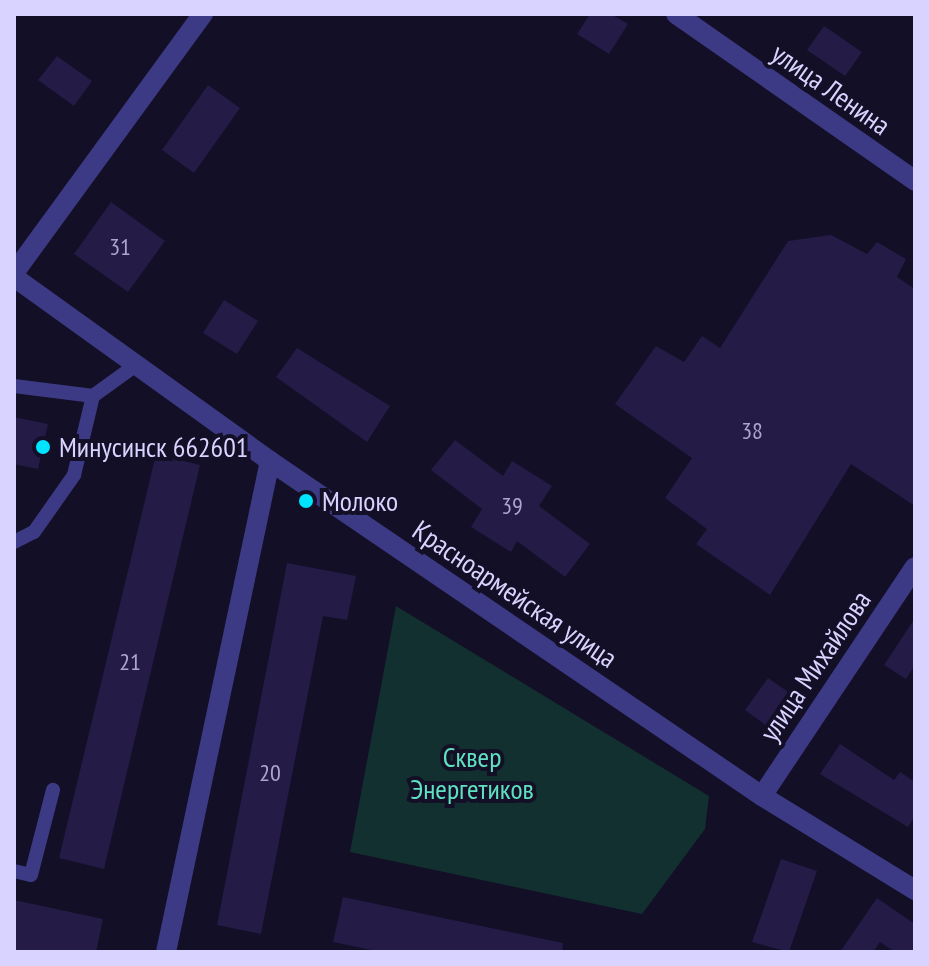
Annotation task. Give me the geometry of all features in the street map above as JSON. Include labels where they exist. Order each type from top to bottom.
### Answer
[{"type":"street","points":[[14,275],[203,14]]},
{"type":"street","name":"улица Ленина","points":[[676,14],[915,181]]},
{"type":"street","name":"Красноармейская улица","points":[[14,275],[270,461],[762,796],[915,890]]},
{"type":"street","points":[[166,952],[270,461]]},
{"type":"street","name":"улица Михайлова","points":[[762,796],[915,567]]},
{"type":"lane","points":[[14,542],[34,532],[74,475],[93,396],[136,365]]},
{"type":"lane","points":[[14,386],[93,396]]},
{"type":"lane","points":[[14,871],[31,875],[53,790]]},
{"type":"green space","name":"Сквер Энергетиков","points":[[396,606],[709,796],[705,829],[642,914],[350,852]]},
{"type":"building","points":[[590,14],[611,14],[628,24],[609,54],[577,34]]},
{"type":"building","points":[[824,26],[862,52],[845,76],[807,50]]},
{"type":"building","points":[[57,56],[92,81],[74,106],[38,80]]},
{"type":"building","points":[[208,85],[240,108],[194,173],[162,150]]},
{"type":"building","points":[[111,202],[165,241],[128,292],[74,254]]},
{"type":"building","points":[[831,235],[867,254],[877,242],[906,259],[897,277],[915,289],[915,506],[851,464],[770,595],[696,544],[707,529],[665,498],[692,458],[615,404],[656,346],[684,362],[702,336],[720,348],[788,241]]},
{"type":"building","points":[[224,300],[258,321],[237,354],[203,333]]},
{"type":"building","points":[[297,348],[390,406],[367,442],[276,377]]},
{"type":"building","points":[[14,417],[48,424],[38,469],[14,464]]},
{"type":"building","points":[[455,440],[503,476],[512,461],[552,486],[539,506],[590,544],[565,577],[517,541],[511,552],[471,527],[482,509],[431,470]]},
{"type":"building","points":[[156,454],[200,465],[104,869],[59,858]]},
{"type":"building","points":[[287,563],[356,576],[347,620],[323,616],[261,934],[217,925]]},
{"type":"building","points":[[915,618],[915,665],[906,679],[884,665]]},
{"type":"building","points":[[768,678],[794,696],[771,729],[745,710]]},
{"type":"building","points":[[840,744],[894,780],[900,772],[915,782],[915,816],[908,827],[820,774]]},
{"type":"building","points":[[781,859],[817,871],[789,952],[752,942]]},
{"type":"building","points":[[343,897],[563,943],[562,952],[381,952],[333,942]]},
{"type":"building","points":[[877,898],[915,924],[915,952],[895,952],[880,942],[873,952],[840,952]]},
{"type":"building","points":[[14,900],[103,919],[96,952],[14,952]]},
{"type":"place","name":"Минусинск 662601","points":[[43,447]]},
{"type":"place","name":"Молоко","points":[[306,501]]}]
